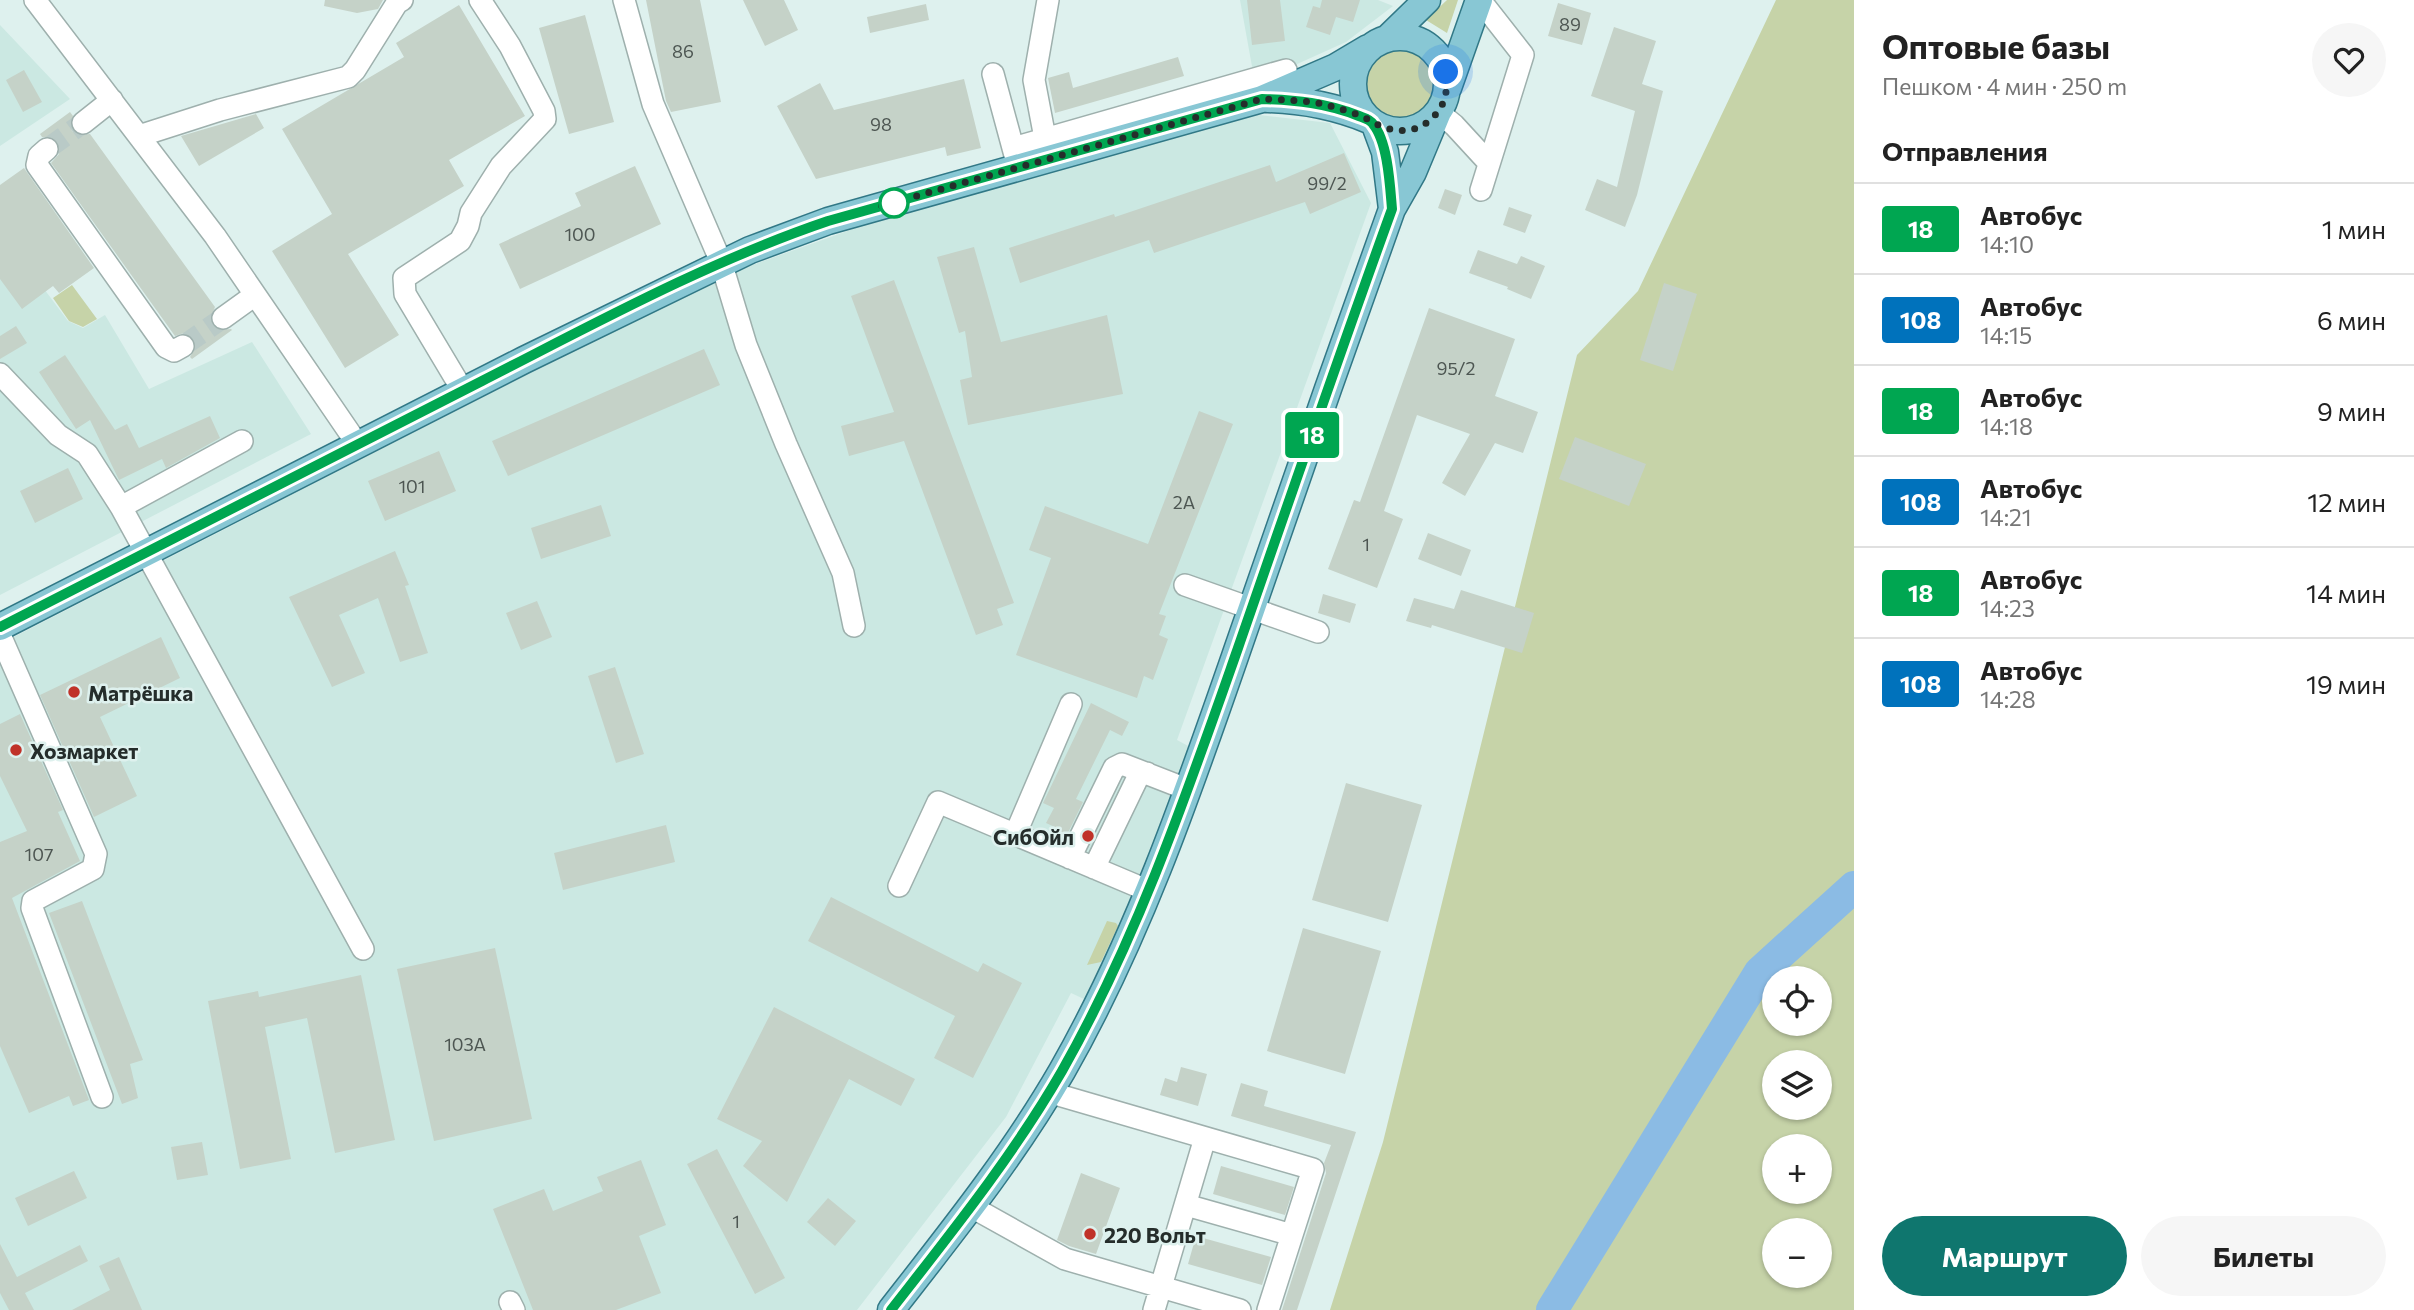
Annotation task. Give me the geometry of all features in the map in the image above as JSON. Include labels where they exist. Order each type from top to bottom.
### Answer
[{"type":"main road","points":[[1392,209],[1385,152],[1372,123],[1356,102],[1352,80],[1360,58],[1427,0]]},
{"type":"main road","points":[[891,1310],[996,1171],[1048,1092],[1114,970],[1189,790],[1392,209],[1413,172],[1480,0]]},
{"type":"main road","points":[[0,627],[721,262],[789,234],[1015,158],[1262,99],[1336,67],[1379,43],[1413,38],[1434,51],[1446,72],[1442,103],[1430,120],[1412,130],[1390,130],[1343,109],[1318,103],[1262,99]]},
{"type":"street","points":[[35,0],[215,236],[358,445]]},
{"type":"street","points":[[139,136],[220,110],[348,77],[397,3],[402,0]]},
{"type":"street","points":[[463,391],[405,294],[404,278],[460,241],[471,213],[501,166],[545,119],[544,111],[510,46],[480,0]]},
{"type":"street","points":[[624,0],[653,104],[721,262],[746,345],[786,444],[843,573],[854,626]]},
{"type":"street","points":[[1045,138],[1034,80],[1048,0]]},
{"type":"street","points":[[1480,0],[1523,55],[1481,190]]},
{"type":"street","points":[[993,74],[1015,158],[1045,138],[1286,69]]},
{"type":"street","points":[[83,123],[111,100]]},
{"type":"street","points":[[1442,103],[1454,125],[1489,163]]},
{"type":"street","points":[[47,149],[38,156],[37,165],[166,347],[174,351],[183,346]]},
{"type":"street","points":[[223,318],[255,295]]},
{"type":"street","points":[[0,374],[58,435],[87,454],[121,507],[363,948]]},
{"type":"street","points":[[121,507],[242,441]]},
{"type":"street","points":[[1185,585],[1318,632]]},
{"type":"street","points":[[0,635],[96,854],[93,869],[33,901],[32,908],[102,1097]]},
{"type":"street","points":[[1015,835],[1071,704]]},
{"type":"street","points":[[1070,858],[1114,768],[1122,764],[1189,790]]},
{"type":"street","points":[[1094,868],[1139,775],[1147,773]]},
{"type":"street","points":[[899,886],[938,802],[1149,891]]},
{"type":"street","points":[[1048,1092],[1313,1169],[1269,1310]]},
{"type":"street","points":[[1154,1310],[1205,1138]]},
{"type":"street","points":[[1186,1205],[1292,1235]]},
{"type":"street","points":[[970,1206],[1065,1259],[1240,1310]]},
{"type":"shaded area","points":[[1240,0],[1378,0],[1393,6],[1346,42],[1255,83]]},
{"type":"shaded area","points":[[0,25],[70,99],[0,146]]},
{"type":"shaded area","points":[[1241,113],[1330,123],[1371,203],[1177,740],[1190,747],[1138,884],[1102,964],[1084,999],[1071,993],[1006,1117],[857,1310],[0,1310],[0,644],[716,278],[881,219]]},
{"type":"shaded area","points":[[0,230],[68,321],[83,328],[105,315],[149,389],[252,342],[311,434],[0,595]]},
{"type":"green space","points":[[1447,0],[1458,0],[1447,33],[1426,20]]},
{"type":"green space","points":[[1776,0],[1854,0],[1854,1310],[1330,1310],[1383,1142],[1577,355],[1638,291]]},
{"type":"green space","points":[[1400,51],[1425,61],[1435,86],[1425,111],[1400,121],[1375,111],[1365,86],[1375,61]]},
{"type":"green space","points":[[72,285],[97,319],[83,327],[69,321],[53,298]]},
{"type":"green space","points":[[1107,921],[1118,926],[1101,962],[1087,965]]},
{"type":"building","points":[[325,0],[383,0],[378,9],[357,13],[324,6]]},
{"type":"building","points":[[646,0],[700,0],[721,102],[671,112],[666,101]]},
{"type":"building","points":[[743,0],[784,0],[798,30],[765,46]]},
{"type":"building","points":[[1247,0],[1280,0],[1285,41],[1252,45]]},
{"type":"building","points":[[1322,0],[1360,0],[1353,22],[1336,17],[1330,35],[1306,27],[1313,6],[1320,8]]},
{"type":"building","points":[[1558,3],[1591,13],[1582,45],[1548,36]]},
{"type":"building","points":[[926,4],[929,20],[870,33],[867,17]]},
{"type":"building","points":[[459,5],[525,116],[449,160],[464,186],[348,254],[399,335],[345,368],[272,251],[332,214],[282,129],[404,57],[396,43]]},
{"type":"building","points":[[585,15],[614,122],[569,134],[539,28]]},
{"type":"building","points":[[1614,27],[1656,41],[1642,84],[1663,91],[1637,195],[1625,227],[1585,210],[1597,179],[1617,187],[1635,111],[1591,96]]},
{"type":"building","points":[[1178,57],[1184,76],[1055,113],[1048,78],[1069,72],[1073,88]]},
{"type":"building","points":[[24,70],[42,102],[23,112],[6,80]]},
{"type":"building","points":[[964,79],[981,148],[947,156],[945,147],[816,179],[777,106],[820,83],[834,110]]},
{"type":"building","points":[[70,112],[73,116],[70,124],[72,131],[79,135],[90,134],[215,307],[210,319],[213,326],[218,330],[232,330],[192,359],[190,357],[196,347],[194,339],[184,333],[175,336],[51,163],[59,154],[60,146],[52,137],[42,137],[40,134]]},
{"type":"building","points":[[256,114],[264,128],[199,166],[181,136]]},
{"type":"building","points":[[1344,153],[1361,192],[1310,214],[1305,202],[1154,253],[1149,240],[1020,283],[1009,248],[1114,214],[1115,217],[1270,165],[1276,182]]},
{"type":"building","points":[[635,166],[661,224],[520,289],[499,244],[581,206],[575,193]]},
{"type":"building","points":[[24,168],[94,268],[59,293],[53,286],[22,309],[0,279],[0,185]]},
{"type":"building","points":[[1445,189],[1462,195],[1455,215],[1438,208]]},
{"type":"building","points":[[1509,207],[1532,215],[1525,233],[1503,225]]},
{"type":"building","points":[[974,247],[1001,342],[1107,315],[1123,394],[968,425],[960,380],[972,377],[965,331],[959,333],[937,257]]},
{"type":"building","points":[[1478,250],[1517,264],[1521,256],[1545,266],[1531,299],[1507,289],[1508,287],[1469,273]]},
{"type":"building","points":[[894,280],[1014,603],[997,609],[1003,625],[976,635],[904,441],[849,456],[841,426],[894,412],[851,296]]},
{"type":"building","points":[[1664,283],[1697,294],[1673,371],[1640,360]]},
{"type":"building","points":[[1429,308],[1515,339],[1495,396],[1538,412],[1523,453],[1495,443],[1465,496],[1442,483],[1470,434],[1417,415],[1384,511],[1403,519],[1377,588],[1328,569],[1354,500],[1360,502]]},
{"type":"building","points":[[16,326],[27,343],[0,359],[0,336]]},
{"type":"building","points":[[704,349],[720,385],[508,476],[492,441]]},
{"type":"building","points":[[65,355],[115,430],[127,424],[139,448],[210,416],[220,438],[166,468],[162,459],[119,480],[90,420],[76,429],[39,372]]},
{"type":"building","points":[[1199,411],[1233,424],[1159,614],[1166,616],[1159,635],[1168,639],[1153,680],[1144,676],[1137,698],[1016,655],[1051,558],[1029,550],[1045,506],[1148,544]]},
{"type":"building","points":[[1575,437],[1646,464],[1629,506],[1559,479]]},
{"type":"building","points":[[439,451],[456,491],[385,521],[368,481]]},
{"type":"building","points":[[68,468],[83,499],[35,523],[20,491]]},
{"type":"building","points":[[601,505],[611,536],[541,559],[531,528]]},
{"type":"building","points":[[1428,533],[1471,550],[1461,576],[1418,559]]},
{"type":"building","points":[[395,551],[409,585],[405,586],[428,653],[400,662],[378,598],[339,615],[365,673],[332,687],[289,597]]},
{"type":"building","points":[[1461,590],[1534,613],[1522,653],[1432,625],[1431,628],[1406,621],[1414,598],[1454,609]]},
{"type":"building","points":[[1323,594],[1356,604],[1350,623],[1318,613]]},
{"type":"building","points":[[537,601],[552,637],[521,650],[506,613]]},
{"type":"building","points":[[161,637],[180,678],[100,717],[137,796],[94,817],[40,695]]},
{"type":"building","points":[[615,667],[644,754],[616,763],[588,676]]},
{"type":"building","points":[[1091,703],[1129,722],[1122,736],[1110,730],[1076,799],[1083,802],[1064,841],[1053,836],[1057,828],[1046,823],[1054,808],[1043,803]]},
{"type":"building","points":[[20,714],[63,810],[58,812],[80,861],[12,898],[89,1100],[73,1106],[69,1096],[29,1113],[0,1046],[0,842],[27,831],[0,776],[0,724]]},
{"type":"building","points":[[1346,783],[1422,805],[1388,922],[1312,900]]},
{"type":"building","points":[[666,825],[675,862],[563,890],[554,853]]},
{"type":"building","points":[[831,897],[978,972],[983,963],[1022,983],[973,1078],[934,1058],[955,1016],[808,941]]},
{"type":"building","points":[[82,901],[143,1060],[130,1064],[138,1098],[122,1104],[49,913]]},
{"type":"building","points":[[1303,928],[1381,951],[1345,1074],[1267,1051]]},
{"type":"building","points":[[495,948],[532,1119],[434,1141],[397,969]]},
{"type":"building","points":[[361,975],[395,1140],[335,1153],[307,1018],[265,1027],[291,1159],[240,1169],[208,1001],[258,991],[259,997]]},
{"type":"building","points":[[774,1007],[915,1079],[901,1106],[849,1079],[787,1202],[743,1166],[762,1141],[717,1119]]},
{"type":"building","points":[[1181,1067],[1207,1074],[1198,1106],[1160,1095],[1165,1078],[1177,1082]]},
{"type":"building","points":[[1241,1083],[1268,1091],[1264,1106],[1356,1132],[1297,1310],[1282,1310],[1326,1173],[1324,1163],[1331,1145],[1231,1116]]},
{"type":"building","points":[[202,1142],[208,1175],[177,1180],[171,1147]]},
{"type":"building","points":[[717,1149],[785,1278],[755,1294],[687,1164]]},
{"type":"building","points":[[641,1160],[666,1225],[639,1236],[661,1293],[616,1310],[533,1310],[493,1209],[544,1189],[553,1211],[603,1191],[597,1177]]},
{"type":"building","points":[[1221,1166],[1294,1187],[1285,1215],[1213,1194]]},
{"type":"building","points":[[74,1171],[87,1198],[28,1226],[15,1198]]},
{"type":"building","points":[[1081,1173],[1120,1188],[1096,1254],[1057,1240]]},
{"type":"building","points":[[828,1198],[856,1221],[835,1246],[807,1222]]},
{"type":"building","points":[[1196,1236],[1271,1257],[1262,1285],[1188,1264]]},
{"type":"building","points":[[0,1244],[17,1277],[80,1245],[88,1261],[25,1293],[34,1310],[9,1310],[0,1293]]},
{"type":"building","points":[[119,1257],[142,1310],[72,1310],[110,1290],[99,1266]]},
{"type":"waterway","points":[[1552,1310],[1760,972],[1854,887]]},
{"type":"tunnel","points":[[47,149],[83,123]]},
{"type":"tunnel","points":[[183,346],[223,318]]},
{"type":"bus line","name":"18","points":[[0,627],[547,348],[721,262],[789,234],[1262,99],[1318,103],[1343,109],[1369,120],[1375,125],[1385,152],[1392,209],[1189,790],[1149,891],[1114,970],[1061,1072],[996,1171],[891,1310]]},
{"type":"place","name":"Матрёшка","points":[[74,692]]},
{"type":"place","name":"Хозмаркет","points":[[16,750]]},
{"type":"place","name":"СибОйл","points":[[1088,836]]},
{"type":"place","name":"220 Вольт","points":[[1090,1234]]},
{"type":"route","points":[[894,203],[881,206],[1262,99],[1318,103],[1343,109],[1390,130],[1412,130],[1422,126],[1438,112],[1446,93],[1446,72]]}]
